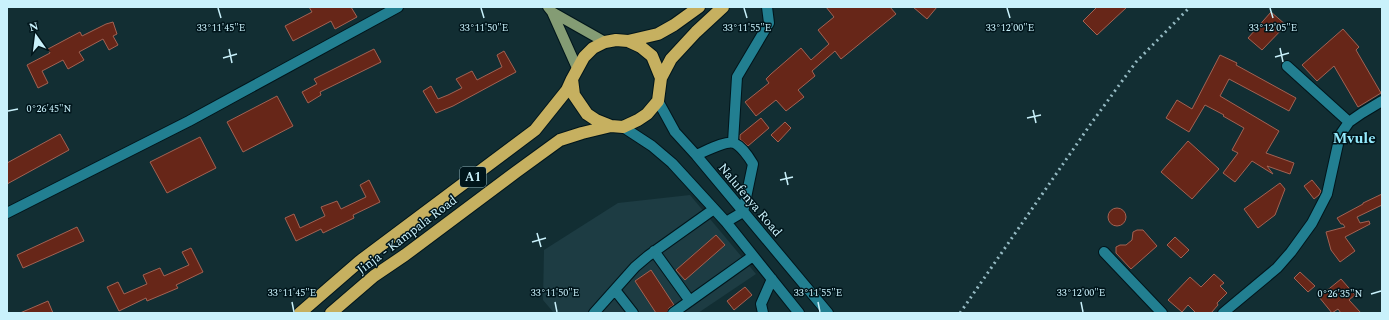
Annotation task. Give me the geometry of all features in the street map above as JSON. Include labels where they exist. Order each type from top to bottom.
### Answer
[{"type":"highway","name":"A1","points":[[572,79],[584,57],[593,48],[605,42],[616,40],[628,41],[658,34],[674,25],[698,7]]},
{"type":"highway","points":[[658,101],[661,78],[674,56],[696,32],[723,7]]},
{"type":"highway","points":[[628,41],[641,47],[652,56],[661,78]]},
{"type":"highway","points":[[572,79],[574,95],[587,114],[596,120],[617,126]]},
{"type":"highway","name":"Jinja - Kampala Road","points":[[300,313],[360,261],[535,130],[567,90],[572,79]]},
{"type":"highway","name":"A1","points":[[617,126],[638,120],[647,114],[658,101]]},
{"type":"highway","name":"Jinja - Kampala Road","points":[[331,313],[374,276],[560,140],[582,133],[617,126]]},
{"type":"main road","points":[[550,10],[605,42]]},
{"type":"main road","points":[[550,10],[577,68]]},
{"type":"street","points":[[7,213],[189,121],[398,7]]},
{"type":"street","points":[[733,142],[737,77],[769,23],[767,7]]},
{"type":"street","points":[[1287,66],[1349,122]]},
{"type":"street","name":"Nalufenya Road","points":[[658,101],[675,132],[828,313]]},
{"type":"street","points":[[1223,313],[1278,268],[1312,223],[1327,194],[1340,134],[1349,122],[1382,101]]},
{"type":"street","points":[[617,126],[652,146],[672,162],[726,222],[799,313]]},
{"type":"street","points":[[696,155],[726,143],[733,142],[739,146],[753,164],[744,212],[726,222]]},
{"type":"street","points":[[594,313],[635,267],[714,209]]},
{"type":"street","points":[[654,252],[690,301]]},
{"type":"street","points":[[1104,252],[1162,313]]},
{"type":"street","points":[[673,313],[753,256]]},
{"type":"street","points":[[763,313],[761,304],[772,279]]},
{"type":"street","points":[[615,290],[633,313]]},
{"type":"shaded area","points":[[690,195],[756,274],[698,313],[554,313],[543,300],[544,250],[618,203]]},
{"type":"building","points":[[309,7],[351,7],[357,17],[335,29],[331,21],[293,41],[285,26],[312,12]]},
{"type":"building","points":[[826,7],[890,7],[896,14],[841,59],[835,51],[812,71],[815,76],[798,90],[804,97],[786,111],[776,100],[756,116],[745,102],[769,83],[766,79],[771,74],[801,48],[811,60],[829,44],[818,30],[834,17]]},
{"type":"building","points":[[913,7],[937,7],[927,19]]},
{"type":"building","points":[[1097,7],[1127,7],[1097,35],[1083,21]]},
{"type":"building","points":[[1271,12],[1286,25],[1262,50],[1248,38]]},
{"type":"building","points":[[113,22],[117,34],[113,36],[118,45],[109,50],[103,39],[79,52],[84,60],[68,69],[63,60],[42,71],[48,83],[38,88],[27,65],[50,53],[48,49],[80,32],[82,36]]},
{"type":"building","points":[[1343,29],[1359,47],[1356,50],[1381,93],[1358,107],[1334,66],[1317,81],[1302,65]]},
{"type":"building","points":[[374,49],[381,62],[320,92],[321,95],[308,103],[302,92],[317,84],[314,79]]},
{"type":"building","points":[[504,51],[516,72],[453,106],[436,113],[423,91],[431,86],[438,99],[448,95],[462,88],[456,79],[472,71],[477,80],[502,67],[497,55]]},
{"type":"building","points":[[1220,55],[1237,63],[1236,65],[1296,98],[1289,111],[1229,79],[1220,96],[1279,131],[1266,153],[1294,163],[1290,174],[1267,166],[1273,174],[1252,161],[1235,182],[1223,173],[1238,153],[1232,150],[1244,128],[1205,105],[1189,132],[1166,118],[1177,100],[1192,109]]},
{"type":"building","points":[[277,96],[293,126],[243,152],[227,122]]},
{"type":"building","points":[[761,118],[769,128],[748,146],[740,139],[740,135]]},
{"type":"building","points":[[785,122],[791,128],[778,142],[771,135]]},
{"type":"building","points":[[60,134],[69,150],[7,184],[7,163]]},
{"type":"building","points":[[200,137],[216,168],[167,193],[150,162]]},
{"type":"building","points":[[1188,141],[1219,169],[1192,199],[1161,172]]},
{"type":"building","points":[[369,180],[380,202],[353,215],[354,218],[323,233],[321,229],[296,241],[285,218],[294,214],[300,228],[325,216],[321,207],[337,201],[341,209],[366,197],[360,185]]},
{"type":"building","points":[[1312,180],[1321,191],[1314,199],[1304,186]]},
{"type":"building","points":[[1280,183],[1285,189],[1275,215],[1258,228],[1244,209]]},
{"type":"building","points":[[1382,194],[1382,205],[1357,217],[1360,223],[1369,221],[1370,224],[1345,237],[1355,251],[1340,262],[1331,250],[1326,232],[1345,227],[1337,218]]},
{"type":"building","points":[[1113,208],[1121,208],[1126,213],[1124,224],[1121,226],[1113,226],[1108,221],[1108,213]]},
{"type":"building","points":[[77,227],[84,241],[23,268],[17,255]]},
{"type":"building","points":[[1143,230],[1157,246],[1131,269],[1116,253],[1116,247],[1126,245],[1132,240],[1133,232]]},
{"type":"building","points":[[716,235],[725,245],[685,280],[676,270]]},
{"type":"building","points":[[1175,237],[1189,250],[1181,258],[1167,245]]},
{"type":"building","points":[[191,248],[203,272],[176,285],[178,288],[147,301],[146,298],[119,311],[107,287],[118,282],[124,294],[147,284],[143,275],[160,268],[164,276],[189,265],[182,252]]},
{"type":"building","points":[[651,270],[674,305],[669,308],[667,313],[656,313],[635,281]]},
{"type":"building","points":[[1300,272],[1315,286],[1308,292],[1294,278]]},
{"type":"building","points":[[1214,274],[1224,283],[1220,286],[1227,293],[1217,303],[1218,305],[1211,313],[1196,313],[1188,305],[1182,312],[1168,300],[1190,277],[1201,287]]},
{"type":"building","points":[[1341,279],[1355,295],[1349,300],[1361,313],[1341,313],[1338,309],[1332,313],[1319,297]]},
{"type":"building","points":[[745,287],[752,295],[734,310],[727,301]]},
{"type":"building","points":[[48,301],[53,313],[20,313]]},
{"type":"railway","points":[[960,313],[1090,125],[1136,62],[1190,7]]},
{"type":"district","name":"Mvule","points":[[1354,138]]}]
